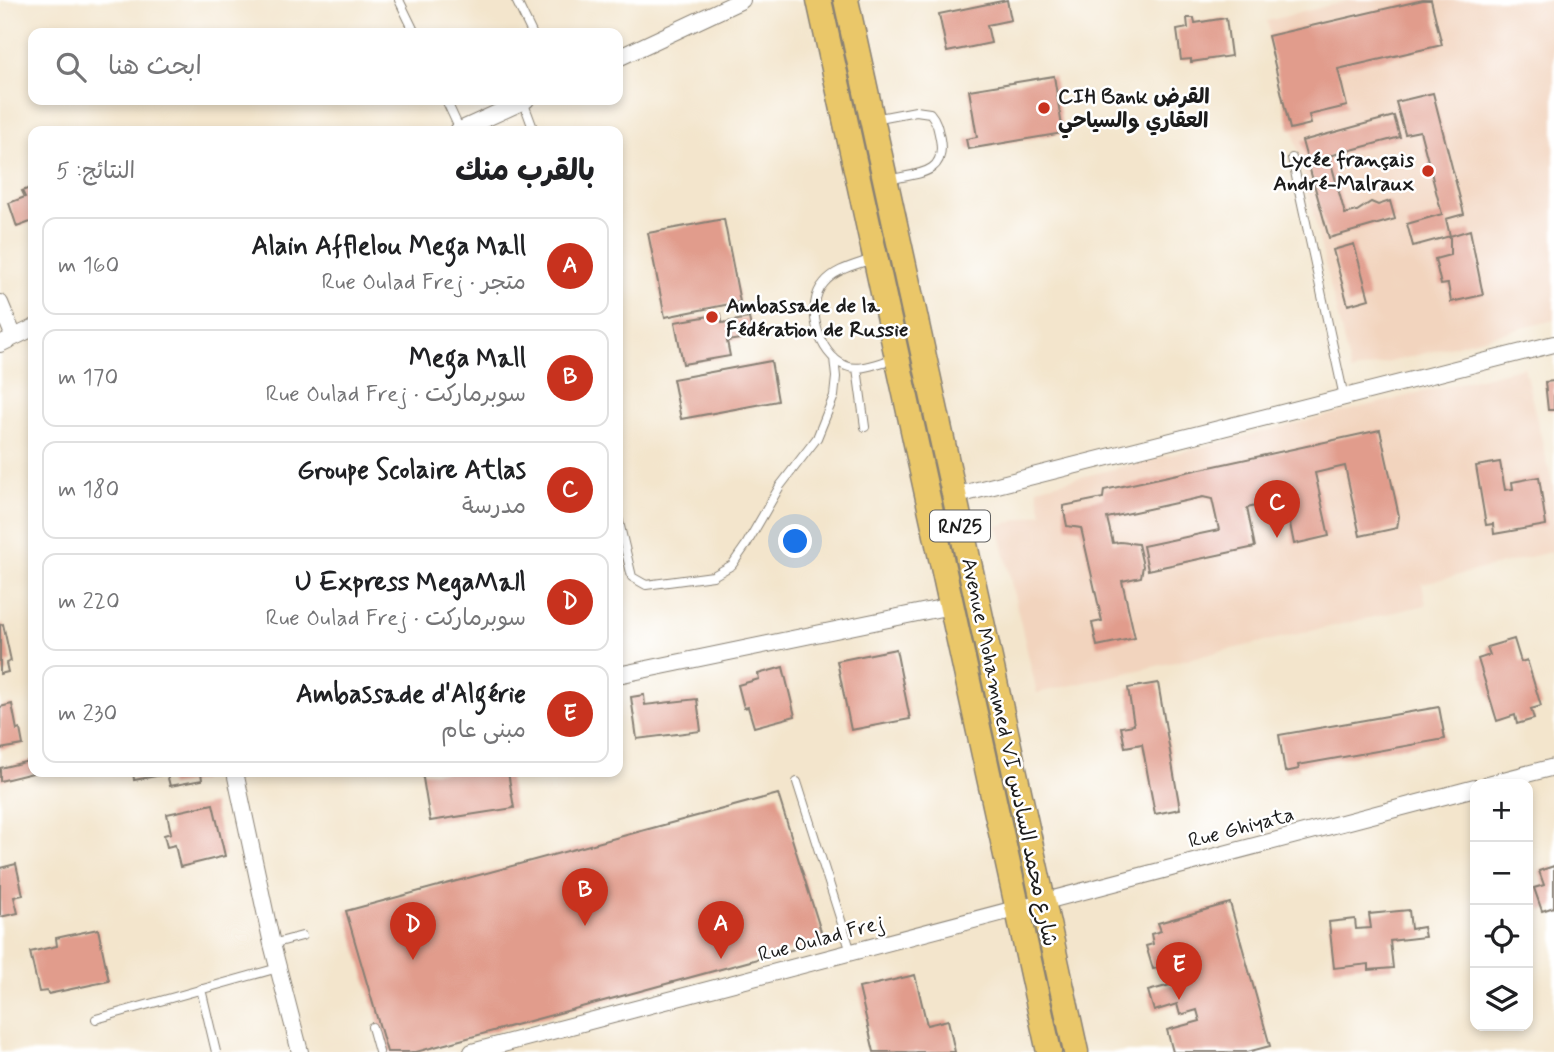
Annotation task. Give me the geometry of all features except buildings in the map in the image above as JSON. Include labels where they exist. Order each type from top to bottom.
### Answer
[{"type":"main road","name":"Avenue Mohammed VI شارع محمد السادس","points":[[820,0],[1049,1052]]},
{"type":"main road","name":"Avenue Mohammed VI شارع محمد السادس","points":[[846,0],[1076,1052]]},
{"type":"street","points":[[623,56],[742,0]]},
{"type":"street","points":[[470,126],[515,105]]},
{"type":"street","points":[[0,303],[7,340],[28,330]]},
{"type":"street","points":[[954,496],[1554,344]]},
{"type":"street","points":[[623,674],[951,606]]},
{"type":"street","points":[[1507,779],[1554,767]]},
{"type":"street","points":[[236,777],[272,944],[300,1052]]},
{"type":"street","name":"Rue Ghiyata","points":[[1018,908],[1470,789]]},
{"type":"street","name":"Rue Oulad Frej","points":[[472,1052],[1018,908]]},
{"type":"lane","points":[[399,0],[413,28]]},
{"type":"lane","points":[[516,0],[530,28]]},
{"type":"lane","points":[[448,105],[457,126]]},
{"type":"lane","points":[[525,105],[532,126]]},
{"type":"lane","points":[[872,120],[921,110],[930,113],[937,125],[942,154],[938,164],[929,170],[885,181]]},
{"type":"lane","points":[[1292,158],[1344,397]]},
{"type":"lane","points":[[875,258],[844,269],[825,281],[817,293],[813,307],[816,325],[834,358],[846,366],[857,368],[897,359]]},
{"type":"lane","points":[[623,541],[629,569],[637,582],[646,585],[713,576],[732,565],[780,486],[817,438],[834,396],[834,358]]},
{"type":"lane","points":[[857,368],[865,427]]},
{"type":"lane","points":[[797,782],[851,952]]},
{"type":"lane","points":[[272,944],[302,936]]},
{"type":"lane","points":[[96,1019],[278,968]]},
{"type":"lane","points":[[201,989],[216,1052]]},
{"type":"lane","points":[[372,1027],[379,1052]]},
{"type":"shaded area","name":"Lycée français André-Malraux","points":[[1351,0],[1554,0],[1554,320],[1351,372],[1267,21]]},
{"type":"shaded area","points":[[1524,367],[1554,490],[1554,551],[1422,584],[1426,605],[1037,693],[998,526],[1042,513],[1037,488]]},
{"type":"place","name":"CIH Bank القرض العقاري والسياحي","points":[[1044,108]]},
{"type":"place","name":"Lycée français André-Malraux","points":[[1428,171]]},
{"type":"place","name":"Ambassade de la Fédération de Russie","points":[[712,317]]},
{"type":"place","name":"Groupe Scolaire Atlas","points":[[1277,538]]},
{"type":"place","name":"Mega Mall","points":[[585,926]]},
{"type":"place","name":"Alain Afflelou Mega Mall","points":[[721,959]]},
{"type":"place","name":"U Express MegaMall","points":[[413,960]]},
{"type":"place","name":"Ambassade d'Algérie","points":[[1179,1000]]}]
